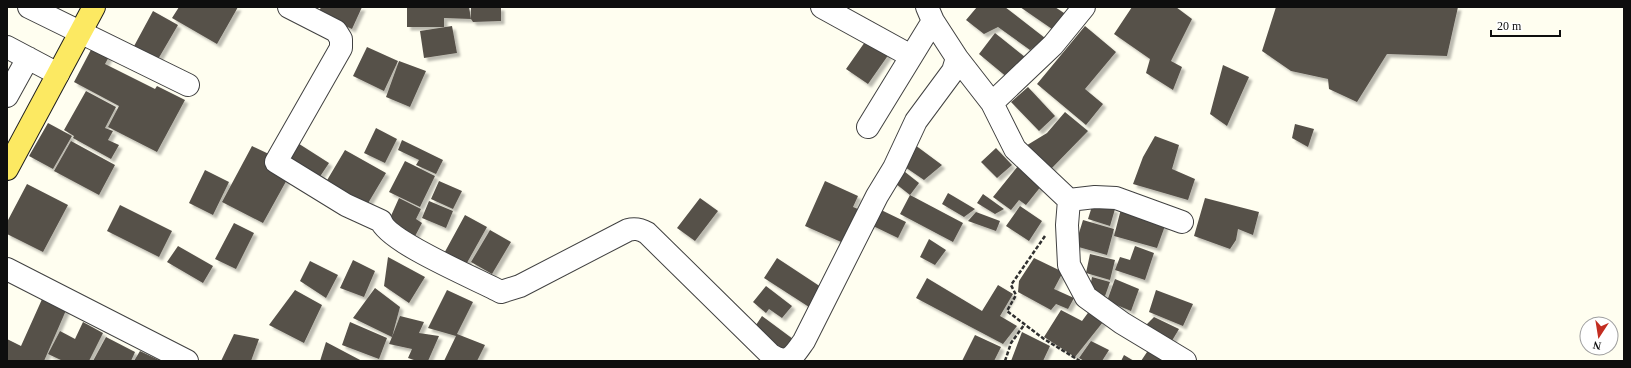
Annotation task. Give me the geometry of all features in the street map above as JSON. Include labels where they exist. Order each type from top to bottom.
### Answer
[{"type":"main road","points":[[8,165],[94,7]]},
{"type":"street","points":[[30,7],[188,85]]},
{"type":"street","points":[[289,7],[336,31],[341,39],[341,48],[276,162],[346,205],[380,221],[382,227],[397,238],[501,292],[520,286],[628,230],[633,228],[641,229],[695,278],[771,355],[783,360],[794,355],[804,341],[877,196],[894,168],[916,121],[953,71],[957,58]]},
{"type":"street","points":[[822,7],[911,56]]},
{"type":"street","points":[[992,103],[1053,45],[1084,7]]},
{"type":"street","points":[[930,14],[957,58],[992,103],[1015,149],[1069,200],[1095,197],[1116,198],[1182,222]]},
{"type":"street","points":[[868,127],[911,56],[930,14]]},
{"type":"street","points":[[7,46],[58,74]]},
{"type":"street","points":[[7,96],[28,58]]},
{"type":"street","points":[[1069,200],[1067,225],[1069,265],[1086,297],[1122,323],[1185,361]]},
{"type":"street","points":[[7,270],[187,361]]},
{"type":"path","points":[[1048,230],[1011,286],[1016,295],[1007,311],[1054,346],[1080,361]]},
{"type":"path","points":[[1005,361],[1011,343],[1024,324]]},
{"type":"building","points":[[179,7],[238,7],[217,44],[172,18]]},
{"type":"building","points":[[321,7],[362,7],[352,29],[318,14]]},
{"type":"building","points":[[407,7],[469,7],[471,19],[444,18],[444,27],[407,27]]},
{"type":"building","points":[[471,7],[501,7],[501,21],[473,22],[471,19]]},
{"type":"building","points":[[977,7],[1005,7],[1045,38],[1030,50],[998,27],[984,34],[966,20]]},
{"type":"building","points":[[1020,7],[1055,7],[1067,15],[1052,29]]},
{"type":"building","points":[[1132,7],[1176,7],[1192,19],[1171,61],[1182,67],[1173,90],[1146,73],[1150,59],[1114,34]]},
{"type":"building","points":[[1276,7],[1458,7],[1447,56],[1387,54],[1357,102],[1329,89],[1328,79],[1291,71],[1262,51]]},
{"type":"building","points":[[153,11],[178,25],[157,61],[133,48]]},
{"type":"building","points":[[452,26],[457,53],[424,58],[420,31]]},
{"type":"building","points":[[1085,26],[1116,52],[1085,89],[1103,104],[1086,125],[1037,84]]},
{"type":"building","points":[[995,33],[1025,57],[1008,78],[979,54]]},
{"type":"building","points":[[867,39],[889,54],[868,84],[846,69]]},
{"type":"building","points":[[94,44],[111,53],[105,64],[155,89],[157,86],[185,100],[157,152],[108,127],[119,106],[74,82]]},
{"type":"building","points":[[367,47],[398,61],[384,91],[353,76]]},
{"type":"building","points":[[399,61],[426,71],[410,107],[386,97]]},
{"type":"building","points":[[1223,65],[1249,77],[1227,126],[1210,114]]},
{"type":"building","points":[[1028,87],[1055,116],[1039,131],[1011,102]]},
{"type":"building","points":[[86,91],[116,107],[105,128],[113,131],[108,140],[119,145],[111,159],[73,138],[74,136],[64,130]]},
{"type":"building","points":[[1065,112],[1088,131],[1049,171],[1024,147],[1047,133]]},
{"type":"building","points":[[48,123],[72,136],[53,169],[29,156]]},
{"type":"building","points":[[1295,124],[1314,129],[1308,147],[1292,138]]},
{"type":"building","points":[[376,128],[397,139],[385,163],[364,153]]},
{"type":"building","points":[[1155,136],[1179,145],[1172,169],[1195,179],[1188,200],[1133,184],[1143,157]]},
{"type":"building","points":[[293,140],[329,163],[315,184],[279,161]]},
{"type":"building","points":[[402,140],[443,160],[436,174],[416,165],[419,160],[398,150]]},
{"type":"building","points":[[71,141],[115,165],[99,195],[54,171]]},
{"type":"building","points":[[915,145],[942,165],[924,180],[902,165]]},
{"type":"building","points":[[252,146],[273,156],[289,176],[263,223],[222,202]]},
{"type":"building","points":[[996,148],[1012,165],[997,178],[981,162]]},
{"type":"building","points":[[345,150],[386,173],[364,210],[323,187]]},
{"type":"building","points":[[405,161],[435,176],[420,207],[389,192]]},
{"type":"building","points":[[1018,166],[1042,185],[1026,205],[1019,200],[1011,210],[993,197]]},
{"type":"building","points":[[900,168],[919,183],[910,195],[891,180]]},
{"type":"building","points":[[205,170],[229,182],[213,215],[189,203]]},
{"type":"building","points":[[439,181],[462,191],[453,209],[431,199]]},
{"type":"building","points":[[825,181],[858,196],[853,207],[863,211],[848,245],[805,226]]},
{"type":"building","points":[[27,184],[68,205],[43,252],[7,234],[7,222]]},
{"type":"building","points":[[948,193],[975,209],[964,217],[942,204]]},
{"type":"building","points":[[983,194],[1004,209],[995,214],[977,203]]},
{"type":"building","points":[[910,195],[963,223],[953,242],[900,214]]},
{"type":"building","points":[[399,198],[421,209],[416,219],[422,223],[413,240],[386,227]]},
{"type":"building","points":[[700,198],[718,211],[695,241],[677,228]]},
{"type":"building","points":[[1205,198],[1259,212],[1253,235],[1238,229],[1236,240],[1230,249],[1194,236]]},
{"type":"building","points":[[429,201],[453,211],[446,228],[422,218]]},
{"type":"building","points":[[1093,203],[1115,209],[1110,226],[1088,219]]},
{"type":"building","points":[[120,205],[172,231],[159,257],[107,231]]},
{"type":"building","points":[[1020,206],[1042,221],[1029,241],[1006,226]]},
{"type":"building","points":[[877,208],[906,222],[898,238],[869,224]]},
{"type":"building","points":[[1121,209],[1166,223],[1157,248],[1114,236]]},
{"type":"building","points":[[976,212],[1000,221],[996,231],[968,221]]},
{"type":"building","points":[[465,215],[487,227],[463,270],[441,259]]},
{"type":"building","points":[[1083,220],[1114,229],[1107,255],[1075,246]]},
{"type":"building","points":[[234,223],[254,233],[236,269],[215,259]]},
{"type":"building","points":[[490,230],[511,242],[492,274],[471,262]]},
{"type":"building","points":[[929,239],[946,250],[935,265],[920,257]]},
{"type":"building","points":[[178,246],[213,266],[203,283],[167,262]]},
{"type":"building","points":[[1135,246],[1154,253],[1145,280],[1115,270],[1120,257],[1130,260]]},
{"type":"building","points":[[1090,254],[1115,260],[1110,280],[1086,273]]},
{"type":"building","points":[[388,257],[425,277],[409,303],[384,286]]},
{"type":"building","points":[[777,258],[821,287],[809,307],[764,278]]},
{"type":"building","points":[[1034,258],[1063,272],[1054,289],[1074,298],[1068,309],[1056,304],[1051,310],[1018,292],[1019,281]]},
{"type":"building","points":[[353,260],[375,271],[364,297],[340,288]]},
{"type":"building","points":[[310,261],[338,275],[326,298],[300,281]]},
{"type":"building","points":[[1092,277],[1110,282],[1105,296],[1089,292]]},
{"type":"building","points":[[927,278],[982,311],[998,285],[1013,294],[1000,316],[1017,326],[1003,344],[916,298]]},
{"type":"building","points":[[1115,279],[1139,289],[1131,311],[1107,301]]},
{"type":"building","points":[[766,286],[792,306],[782,318],[769,309],[766,313],[753,302]]},
{"type":"building","points":[[375,288],[400,307],[392,337],[353,318]]},
{"type":"building","points":[[295,290],[322,305],[304,343],[269,325]]},
{"type":"building","points":[[447,290],[473,302],[457,334],[485,345],[477,361],[444,361],[456,336],[428,328]]},
{"type":"building","points":[[1156,290],[1193,304],[1183,326],[1149,312]]},
{"type":"building","points":[[43,297],[67,308],[44,361],[7,361],[7,339],[21,346]]},
{"type":"building","points":[[1093,306],[1107,317],[1075,357],[1044,337],[1061,310],[1082,321]]},
{"type":"building","points":[[400,316],[424,322],[419,333],[439,336],[428,361],[417,361],[408,358],[412,349],[389,344]]},
{"type":"building","points":[[762,316],[793,339],[782,354],[752,331]]},
{"type":"building","points":[[1154,317],[1179,329],[1170,344],[1143,328]]},
{"type":"building","points":[[83,322],[103,333],[89,361],[63,361],[48,354],[60,331],[75,339]]},
{"type":"building","points":[[350,322],[387,338],[379,359],[342,345]]},
{"type":"building","points":[[1022,332],[1050,346],[1043,361],[1011,361]]},
{"type":"building","points":[[234,334],[259,339],[251,361],[221,361]]},
{"type":"building","points":[[975,335],[1001,347],[994,361],[962,361]]},
{"type":"building","points":[[106,337],[135,352],[131,361],[93,361]]},
{"type":"building","points":[[1091,341],[1109,350],[1102,361],[1084,361],[1079,358]]},
{"type":"building","points":[[326,342],[362,361],[320,361]]},
{"type":"building","points":[[1149,349],[1169,361],[1141,361]]},
{"type":"building","points":[[140,351],[161,361],[134,361]]},
{"type":"building","points":[[1124,355],[1134,361],[1121,361]]}]
